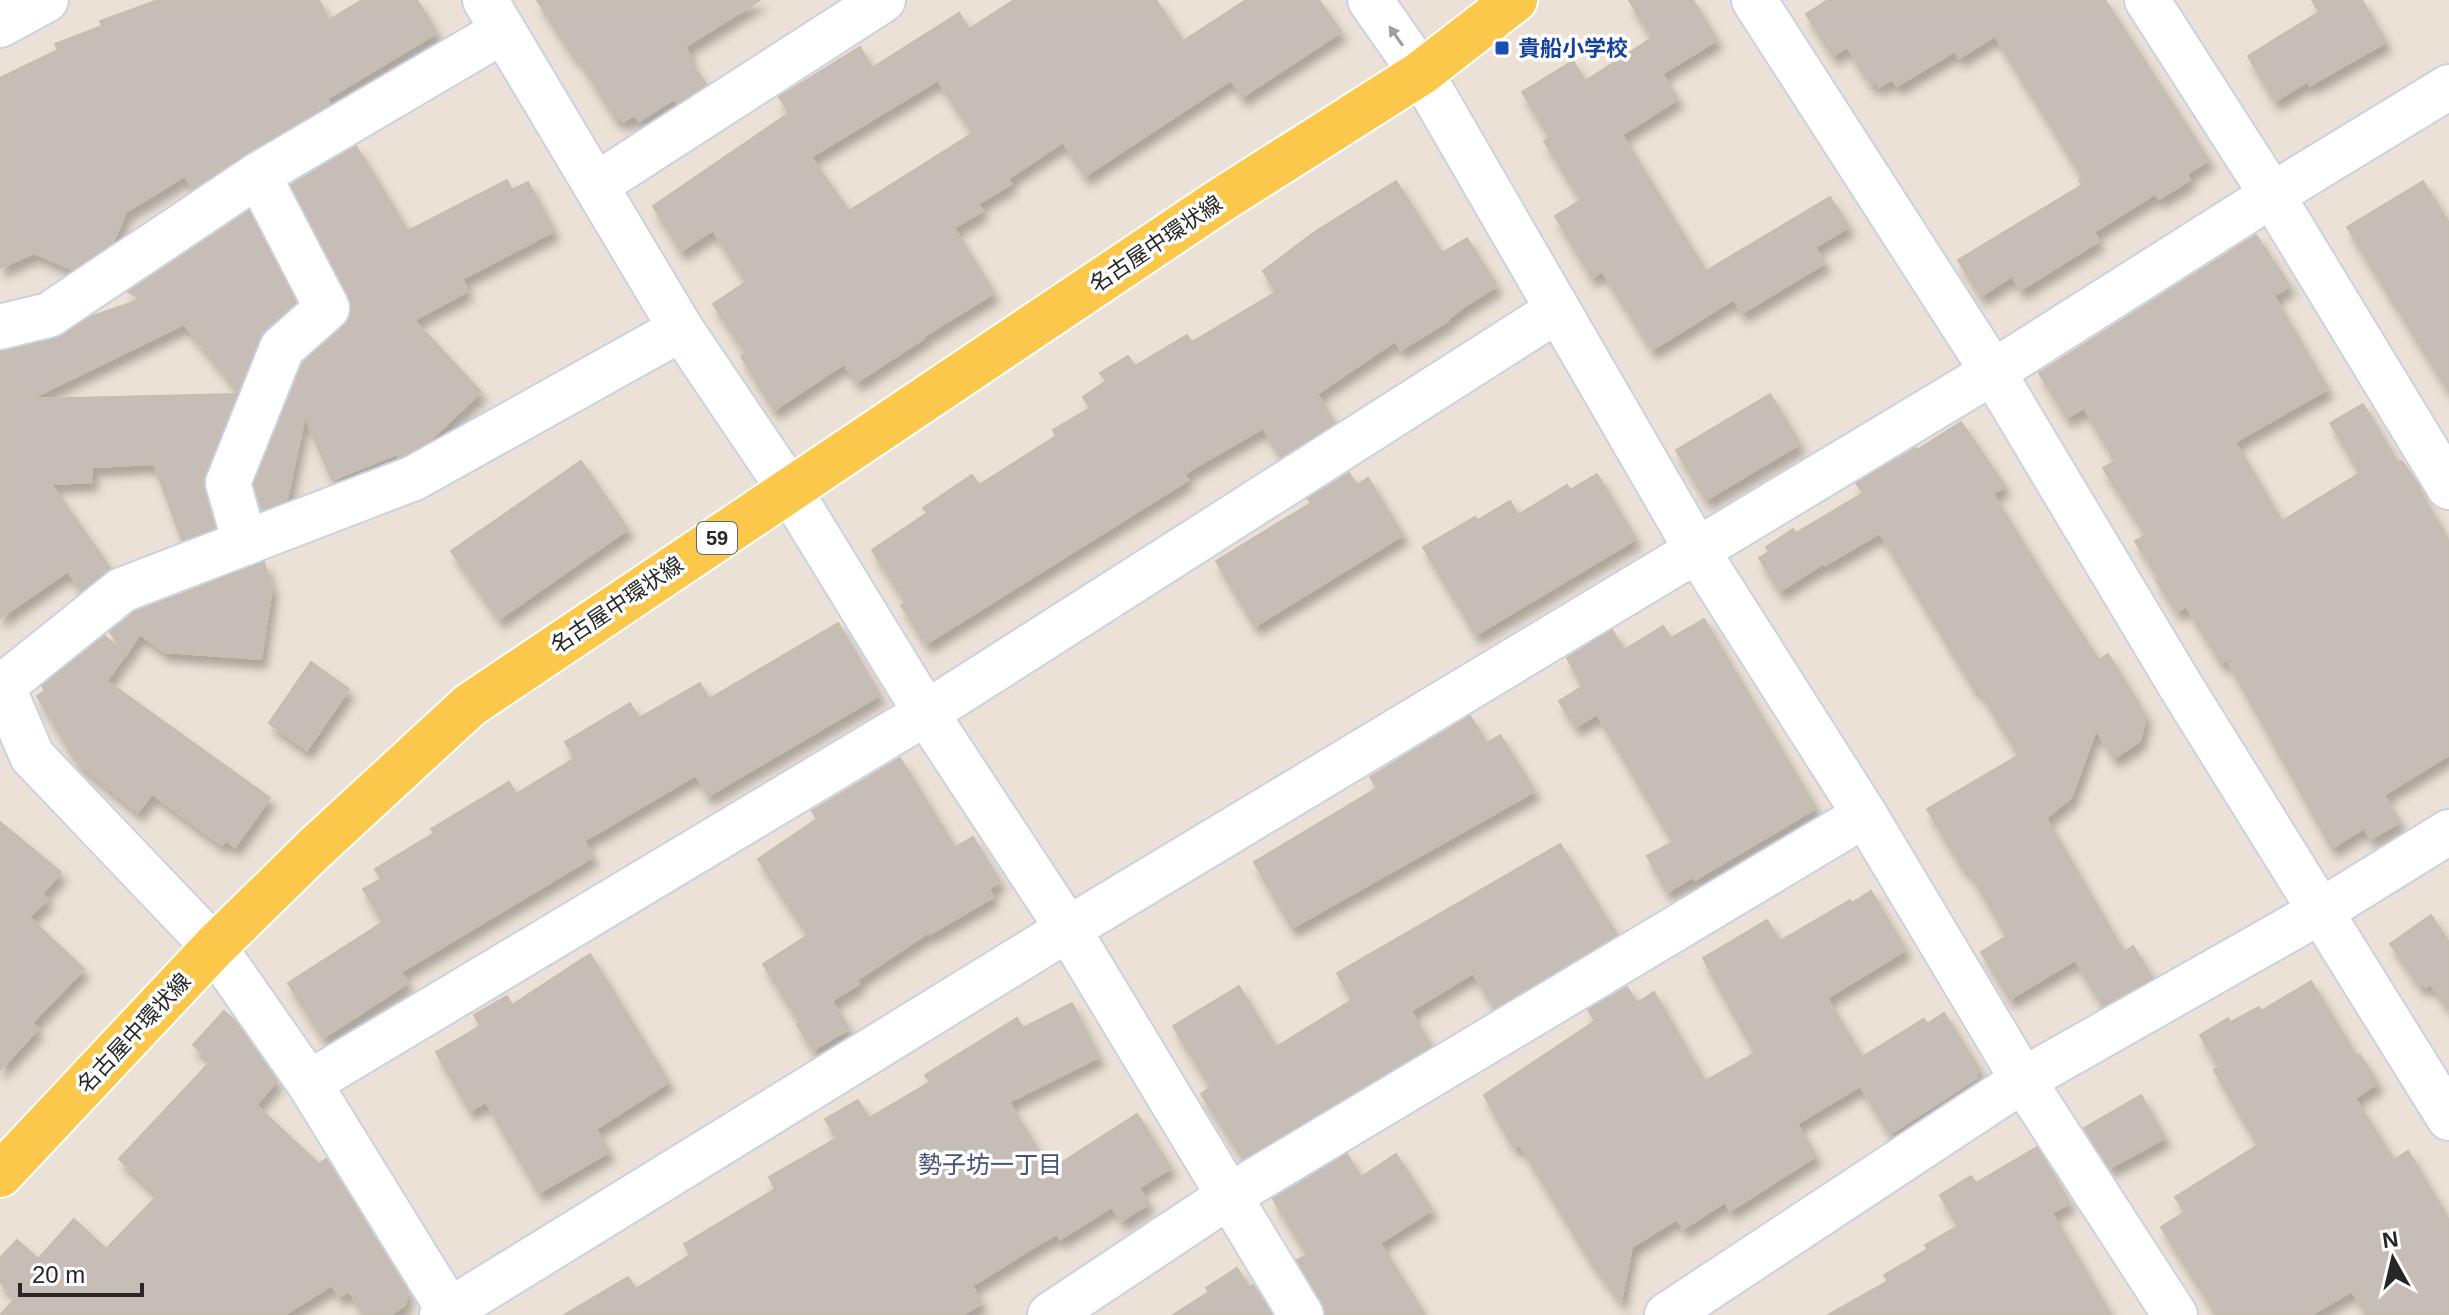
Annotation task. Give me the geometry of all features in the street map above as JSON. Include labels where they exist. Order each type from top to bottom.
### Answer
[{"type":"main road","name":"名古屋中環状線","points":[[0,1175],[214,947],[314,849],[470,705],[1218,202],[1421,73],[1515,0]]},
{"type":"street","points":[[0,25],[46,0]]},
{"type":"street","points":[[596,185],[883,0]]},
{"type":"street","points":[[1370,0],[1421,73],[1698,552],[1865,815],[2023,1080],[2175,1315]]},
{"type":"street","points":[[1754,0],[1993,372],[2180,685],[2449,1118]]},
{"type":"street","points":[[2147,0],[2444,469]]},
{"type":"street","points":[[0,327],[49,315],[494,15],[681,329],[789,489],[926,713],[1068,929],[1301,1315]]},
{"type":"street","points":[[681,329],[414,478],[122,590],[1,685],[32,756],[214,947],[309,1083],[448,1313],[1068,929],[1993,372],[2449,87]]},
{"type":"street","points":[[245,543],[228,483],[282,348],[327,308],[258,175]]},
{"type":"street","points":[[309,1083],[926,713],[1556,311]]},
{"type":"street","points":[[1050,1315],[1229,1196],[1865,815]]},
{"type":"street","points":[[1667,1315],[2023,1080],[2321,911],[2449,832]]},
{"type":"building","points":[[158,0],[319,0],[329,20],[362,0],[417,0],[437,33],[327,99],[330,104],[245,153],[193,189],[185,176],[126,212],[113,242],[72,269],[34,253],[0,268],[0,78],[58,50],[55,44],[102,26],[100,21]]},
{"type":"building","points":[[537,0],[760,0],[685,47],[691,57],[688,59],[706,84],[677,103],[674,99],[639,121],[634,115],[623,122],[619,116],[616,119]]},
{"type":"building","points":[[1014,0],[1156,0],[1183,41],[1246,0],[1319,0],[1341,32],[1242,97],[1231,80],[1085,176],[1063,142],[1008,179],[1011,184],[978,204],[983,211],[954,228],[994,293],[857,382],[844,364],[774,410],[741,356],[746,353],[713,304],[746,282],[713,230],[681,251],[653,206],[789,113],[779,97],[860,47],[872,68],[959,13],[969,29]],"holes":[[[938,80],[973,133],[849,211],[811,157]]]},
{"type":"building","points":[[1629,0],[1693,0],[1717,40],[1662,74],[1678,99],[1622,135],[1706,271],[1830,197],[1849,227],[1815,247],[1825,263],[1742,313],[1734,299],[1652,350],[1602,271],[1592,278],[1555,216],[1581,200],[1544,141],[1550,137],[1522,92],[1573,61],[1585,81],[1652,38]]},
{"type":"building","points":[[1828,0],[2105,0],[2209,160],[2187,174],[2190,180],[2159,199],[2155,194],[2094,232],[2099,241],[2021,290],[2012,276],[1981,296],[1958,260],[2082,185],[2079,180],[2083,178],[1995,36],[1959,58],[1955,51],[1897,86],[1892,79],[1879,87],[1876,82],[1871,85],[1847,47],[1833,56],[1806,14]]},
{"type":"building","points":[[2312,0],[2362,0],[2386,42],[2275,101],[2248,56],[2319,12]]},
{"type":"building","points":[[356,146],[408,231],[507,180],[512,190],[528,182],[554,231],[462,279],[468,291],[414,320],[481,392],[430,440],[403,455],[398,457],[397,454],[332,480],[305,416],[287,499],[262,510],[254,484],[303,363],[344,326],[352,308],[349,296],[291,185]]},
{"type":"building","points":[[1396,181],[1442,253],[1467,238],[1497,286],[1401,350],[1395,341],[1317,394],[1334,422],[1281,457],[1263,428],[1184,474],[1188,480],[926,644],[901,605],[906,602],[872,550],[927,513],[923,508],[972,475],[979,485],[1056,436],[1053,430],[1090,408],[1083,397],[1106,381],[1100,373],[1128,356],[1135,366],[1187,335],[1192,342],[1276,292],[1263,271],[1313,233]]},
{"type":"building","points":[[2423,181],[2449,223],[2449,392],[2347,227]]},
{"type":"building","points":[[249,211],[296,302],[259,338],[238,390],[184,324],[30,399],[237,394],[205,475],[204,490],[215,528],[182,540],[154,464],[92,467],[92,482],[51,484],[110,568],[81,591],[68,571],[0,618],[0,351],[55,339],[90,317],[142,299],[128,292]]},
{"type":"building","points":[[2256,235],[2290,286],[2274,296],[2328,389],[2235,442],[2282,521],[2360,473],[2330,423],[2363,404],[2398,463],[2402,461],[2420,488],[2449,541],[2449,755],[2384,795],[2400,822],[2371,839],[2364,828],[2332,848],[2227,660],[2221,663],[2186,606],[2177,612],[2156,580],[2159,578],[2135,541],[2146,535],[2103,468],[2115,461],[2084,408],[2067,418],[2039,373]]},
{"type":"building","points":[[1770,394],[1800,444],[1706,500],[1676,450]]},
{"type":"building","points":[[1961,422],[2005,486],[1993,494],[2050,586],[2099,660],[2108,654],[2146,716],[2140,741],[2114,758],[2096,730],[2071,798],[2046,818],[2124,952],[2133,946],[2152,977],[2103,1006],[2075,960],[2010,999],[1981,952],[2007,936],[1927,809],[2019,755],[1978,688],[1975,690],[1880,533],[1780,591],[1759,558],[1769,552],[1766,547],[1793,529],[1796,533],[1863,493],[1856,483]]},
{"type":"building","points":[[581,461],[628,529],[499,619],[451,551]]},
{"type":"building","points":[[1349,473],[1357,485],[1368,478],[1403,535],[1255,626],[1216,561],[1311,503],[1308,499]]},
{"type":"building","points":[[1597,474],[1636,539],[1476,635],[1423,547],[1510,501],[1518,515],[1567,485],[1570,490]]},
{"type":"building","points":[[264,562],[272,588],[261,659],[165,652],[140,634],[126,655],[110,632],[135,612]]},
{"type":"building","points":[[1704,619],[1816,808],[1695,880],[1693,877],[1667,892],[1647,856],[1673,842],[1597,714],[1576,727],[1559,701],[1583,686],[1567,658],[1612,630],[1624,650],[1663,626],[1671,638]]},
{"type":"building","points":[[838,623],[880,695],[708,796],[696,775],[584,841],[593,857],[401,972],[408,983],[323,1038],[288,983],[383,922],[363,889],[381,879],[375,869],[434,833],[431,829],[509,782],[516,794],[575,758],[565,742],[630,703],[639,718],[700,683],[709,699]]},
{"type":"building","points":[[105,636],[125,655],[107,681],[270,798],[235,847],[226,840],[222,845],[152,794],[138,812],[77,762],[37,696],[45,691],[42,686]]},
{"type":"building","points":[[311,662],[349,689],[307,750],[269,723]]},
{"type":"building","points":[[1470,716],[1487,743],[1500,735],[1535,791],[1292,928],[1254,862],[1377,788],[1370,777]]},
{"type":"building","points":[[900,758],[955,847],[973,837],[1000,882],[989,889],[993,897],[929,932],[857,980],[859,984],[832,1001],[849,1029],[813,1050],[797,1024],[800,1022],[763,964],[808,935],[758,859],[817,819],[812,811]]},
{"type":"building","points":[[0,822],[61,872],[42,894],[48,899],[29,917],[84,969],[32,1023],[38,1029],[0,1070]]},
{"type":"building","points":[[1560,844],[1617,935],[1495,1008],[1473,973],[1411,1011],[1431,1046],[1243,1158],[1201,1094],[1211,1087],[1173,1026],[1239,986],[1276,1047],[1352,1000],[1337,973]]},
{"type":"building","points":[[1871,891],[1906,950],[1827,998],[1862,1057],[1924,1019],[1927,1024],[1944,1013],[1980,1070],[1975,1074],[1977,1078],[1890,1134],[1860,1086],[1797,1124],[1816,1156],[1730,1211],[1725,1202],[1683,1229],[1677,1219],[1632,1247],[1621,1302],[1590,1260],[1520,1145],[1514,1148],[1484,1095],[1595,1021],[1588,1010],[1627,987],[1637,1003],[1654,992],[1705,1081],[1755,1053],[1703,958],[1767,920],[1780,941]]},
{"type":"building","points":[[2431,915],[2449,942],[2449,1009],[2430,984],[2420,986],[2390,944]]},
{"type":"building","points":[[590,954],[669,1082],[596,1129],[609,1152],[539,1193],[486,1102],[470,1111],[436,1052],[480,1026],[474,1015],[507,996],[512,1005]]},
{"type":"building","points":[[2311,981],[2357,1057],[2360,1055],[2378,1083],[2355,1098],[2394,1160],[2408,1151],[2449,1220],[2449,1315],[2367,1315],[2352,1291],[2311,1315],[2217,1315],[2161,1227],[2185,1212],[2175,1197],[2258,1145],[2214,1070],[2219,1067],[2200,1035],[2228,1018],[2231,1022],[2259,1007],[2261,1011]]},
{"type":"building","points":[[1072,1003],[1099,1057],[1009,1102],[1050,1170],[1137,1114],[1171,1168],[1139,1188],[1149,1204],[1121,1221],[1112,1207],[1060,1239],[1057,1234],[1026,1252],[972,1286],[982,1303],[962,1315],[564,1315],[628,1277],[636,1289],[690,1255],[684,1244],[775,1189],[769,1177],[837,1138],[825,1119],[858,1100],[869,1118],[930,1082],[925,1075],[1017,1018],[1023,1028]]},
{"type":"building","points":[[224,1011],[234,1020],[277,1081],[256,1105],[319,1164],[326,1159],[408,1292],[405,1305],[390,1315],[364,1315],[349,1291],[339,1297],[332,1285],[284,1315],[0,1315],[16,1298],[0,1282],[0,1258],[17,1240],[38,1259],[74,1219],[106,1249],[158,1195],[119,1159],[211,1061],[193,1045]]},
{"type":"building","points":[[2141,1095],[2165,1138],[2110,1168],[2084,1128]]},
{"type":"building","points":[[2037,1147],[2070,1203],[2052,1213],[2111,1315],[1828,1315],[1888,1281],[1884,1275],[1928,1249],[1925,1245],[1958,1226],[1940,1195],[1971,1176],[1976,1183]]},
{"type":"building","points":[[1347,1154],[1361,1177],[1396,1154],[1432,1210],[1380,1243],[1425,1315],[1326,1315],[1322,1302],[1297,1260],[1308,1255],[1273,1199]]},
{"type":"building","points":[[1237,1268],[1249,1287],[1253,1285],[1272,1315],[1173,1315],[1209,1292],[1206,1288]]},
{"type":"place","name":"貴船小学校","points":[[1502,48]]},
{"type":"district","name":"勢子坊一丁目","points":[[990,1164]]}]
